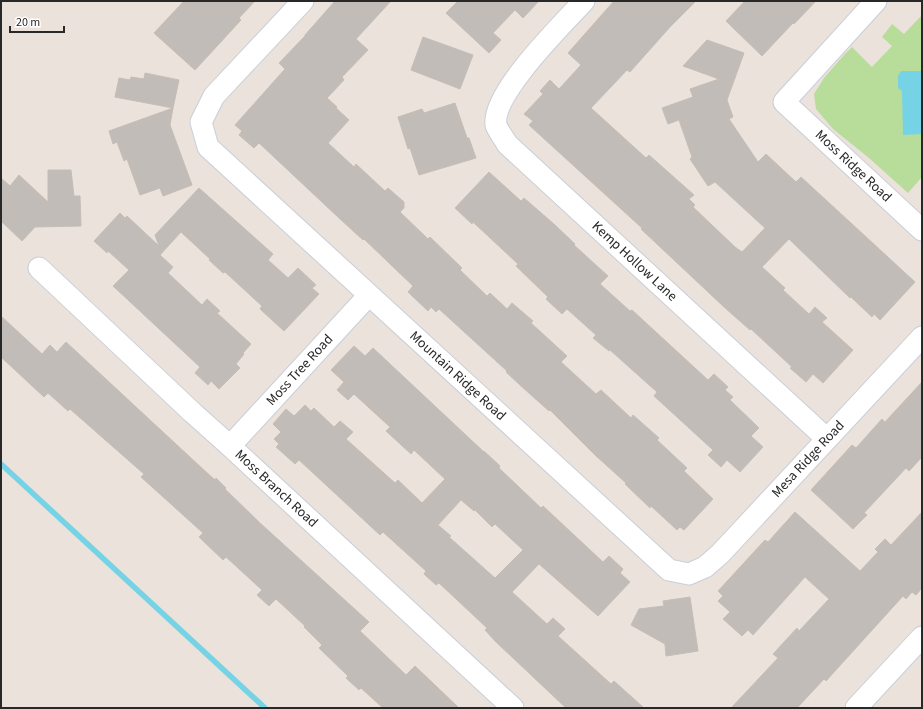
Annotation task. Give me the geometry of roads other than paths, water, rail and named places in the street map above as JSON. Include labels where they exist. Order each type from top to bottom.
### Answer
[{"type":"street","name":"Mountain Ridge Road","points":[[303,1],[214,96],[201,122],[208,147],[669,570],[689,574]]},
{"type":"street","name":"Kemp Hollow Lane","points":[[584,1],[518,74],[503,97],[497,111],[496,125],[507,144],[828,439]]},
{"type":"street","name":"Moss Ridge Road","points":[[876,1],[784,102],[922,230]]},
{"type":"street","name":"Moss Branch Road","points":[[39,268],[193,413],[513,708]]},
{"type":"street","name":"Moss Tree Road","points":[[230,446],[369,295]]},
{"type":"street","name":"Mesa Ridge Road","points":[[689,574],[705,567],[720,554],[922,337]]},
{"type":"street","points":[[856,708],[922,637]]},
{"type":"water","points":[[901,71],[922,71],[922,134],[903,135],[902,91],[898,88],[898,76]]},
{"type":"waterway","points":[[1,464],[265,708]]}]
